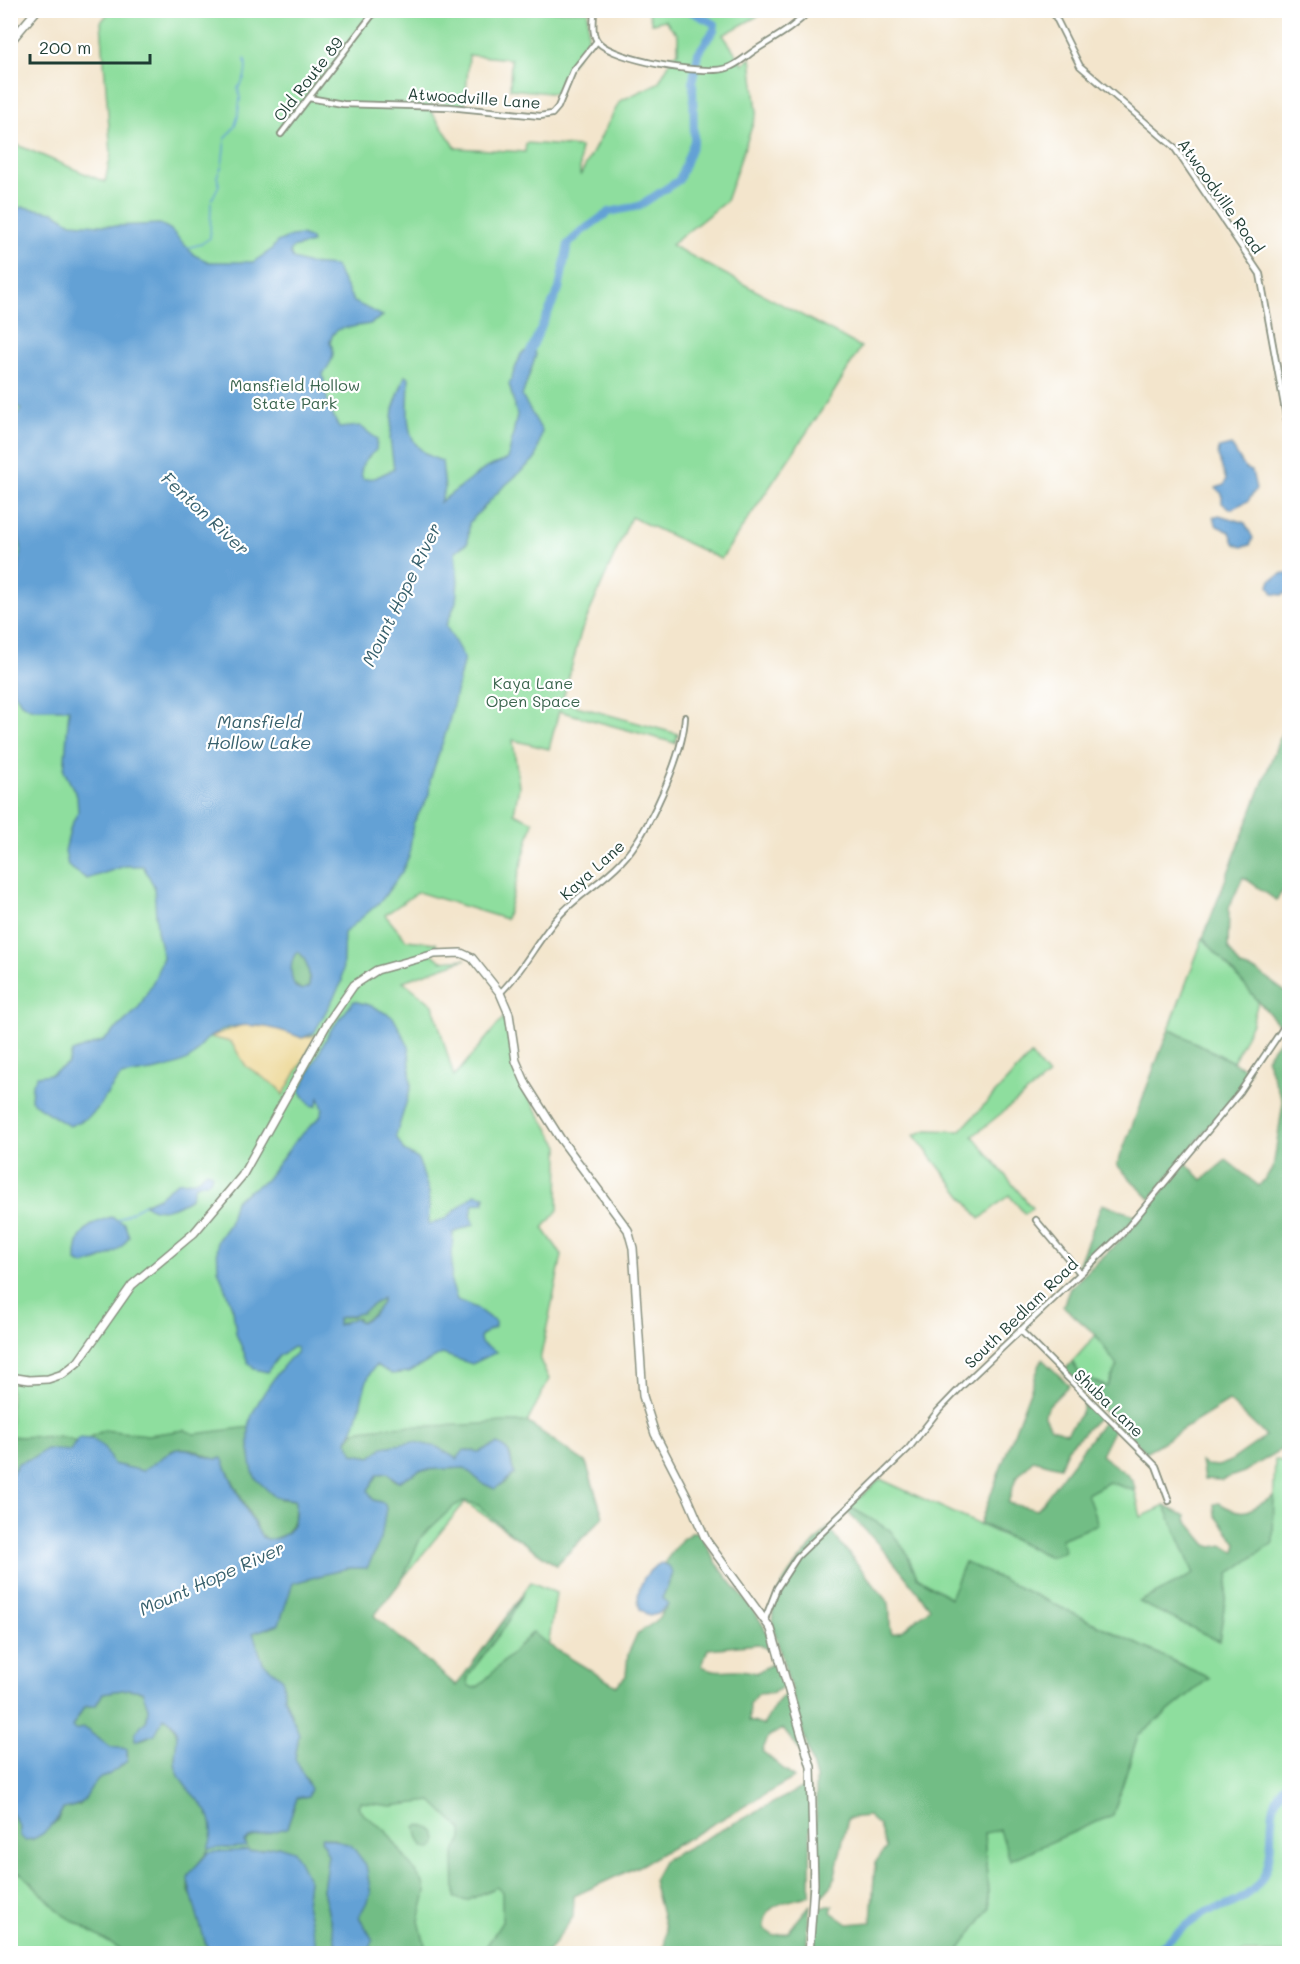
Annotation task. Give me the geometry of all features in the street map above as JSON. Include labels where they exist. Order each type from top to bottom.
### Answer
[{"type":"street","points":[[10,42],[37,10]]},
{"type":"street","name":"Old Route 89","points":[[280,134],[376,10]]},
{"type":"street","points":[[594,10],[593,33],[597,41],[617,52],[705,72],[718,71],[736,64],[790,30],[810,10]]},
{"type":"street","name":"Atwoodville Road","points":[[1052,10],[1080,66],[1174,147],[1260,274],[1269,313],[1290,438]]},
{"type":"street","name":"Atwoodville Lane","points":[[309,98],[343,104],[449,107],[540,116],[552,114],[558,107],[573,71],[597,41]]},
{"type":"street","name":"Kaya Lane","points":[[500,993],[518,974],[559,916],[601,881],[635,846],[660,799],[685,717]]},
{"type":"street","points":[[10,1377],[29,1380],[48,1379],[63,1374],[78,1362],[132,1284],[194,1233],[242,1176],[314,1048],[351,988],[362,977],[377,970],[451,952],[461,952],[472,958],[500,993],[509,1014],[516,1061],[526,1084],[564,1143],[628,1230],[633,1248],[643,1396],[655,1434],[687,1496],[706,1540],[728,1574],[765,1619],[811,1767],[814,1884],[809,1953]]},
{"type":"street","name":"South Bedlam Road","points":[[765,1619],[777,1588],[797,1557],[909,1448],[943,1405],[1144,1210],[1240,1092],[1290,1018]]},
{"type":"street","points":[[1036,1220],[1080,1273]]},
{"type":"street","name":"Shuba Lane","points":[[1020,1330],[1156,1466],[1169,1501]]},
{"type":"green space","name":"Mansfield Hollow State Park","points":[[110,11],[588,11],[588,39],[561,79],[559,94],[510,89],[511,59],[469,55],[465,106],[432,102],[431,111],[456,148],[525,152],[526,143],[580,147],[580,176],[620,101],[658,83],[671,60],[665,59],[678,53],[678,35],[665,20],[652,23],[648,11],[767,11],[723,35],[743,64],[751,58],[757,112],[726,201],[671,245],[861,347],[834,392],[721,559],[631,517],[581,632],[562,702],[678,734],[675,743],[559,711],[549,749],[513,740],[519,787],[514,813],[533,822],[506,919],[418,892],[385,915],[406,940],[436,943],[438,948],[429,951],[441,961],[466,959],[403,981],[433,1005],[454,1077],[504,1017],[518,1080],[559,1146],[558,1210],[543,1228],[562,1255],[540,1360],[549,1379],[527,1423],[586,1463],[603,1517],[556,1565],[465,1502],[373,1615],[457,1686],[531,1582],[556,1593],[503,1953],[11,1953],[10,142],[105,182],[111,154],[101,22]]},
{"type":"green space","points":[[1289,714],[1289,883],[1276,900],[1243,877],[1229,908],[1228,948],[1241,967],[1258,972],[1289,995],[1289,1016],[1281,1027],[1203,938]]},
{"type":"green space","points":[[1203,938],[1258,1002],[1252,1023],[1233,1062],[1169,1029]]},
{"type":"green space","points":[[298,951],[308,968],[309,987],[302,990],[293,983],[291,975],[293,957]]},
{"type":"green space","points":[[1289,1027],[1289,1445],[1244,1472],[1221,1480],[1204,1479],[1201,1462],[1205,1465],[1218,1466],[1229,1462],[1266,1436],[1229,1401],[1146,1452],[1063,1372],[1072,1362],[1080,1374],[1107,1387],[1117,1366],[1096,1335],[1063,1306],[1070,1288],[1126,1235],[1186,1163],[1202,1180],[1226,1160],[1259,1186],[1273,1168],[1283,1103],[1266,1058]]},
{"type":"green space","points":[[1169,1029],[1250,1071],[1235,1094],[1150,1199],[1117,1165]]},
{"type":"green space","points":[[1031,1055],[1048,1076],[973,1136],[1032,1208],[1025,1214],[1009,1195],[980,1219],[914,1135],[927,1130],[960,1131]]},
{"type":"green space","points":[[1102,1204],[1137,1216],[1081,1271],[1077,1268]]},
{"type":"green space","points":[[383,1298],[378,1309],[361,1322],[357,1318],[338,1325],[338,1318],[352,1316]]},
{"type":"green space","points":[[1096,1335],[1117,1366],[1107,1387],[1080,1374],[1072,1362]]},
{"type":"green space","points":[[1042,1359],[1069,1385],[1048,1406],[1044,1414],[1051,1428],[1067,1433],[1080,1415],[1085,1401],[1100,1416],[1068,1448],[1060,1467],[1033,1460],[1016,1478],[1008,1503],[1037,1510],[1104,1421],[1114,1429],[1101,1455],[1132,1480],[1135,1491],[1109,1482],[1087,1494],[1098,1524],[1061,1539],[1065,1551],[1050,1557],[980,1523]]},
{"type":"green space","points":[[527,1422],[586,1463],[603,1517],[556,1565],[505,1529],[478,1505],[464,1501],[454,1506],[421,1537],[402,1580],[374,1616],[456,1686],[524,1593],[504,1628],[470,1673],[467,1681],[469,1686],[474,1688],[479,1686],[533,1632],[547,1644],[616,1686],[626,1676],[628,1654],[637,1634],[656,1621],[668,1605],[662,1598],[672,1577],[669,1566],[664,1563],[682,1539],[693,1532],[699,1532],[720,1568],[759,1618],[775,1653],[758,1644],[708,1649],[702,1666],[715,1670],[741,1670],[756,1673],[777,1661],[784,1687],[771,1693],[758,1694],[750,1704],[749,1721],[763,1725],[775,1705],[786,1694],[805,1757],[783,1729],[769,1736],[762,1751],[794,1778],[641,1865],[574,1896],[573,1917],[547,1953],[482,1953],[502,1922],[502,1892],[496,1887],[467,1901],[455,1898],[454,1854],[462,1838],[462,1830],[432,1801],[391,1806],[361,1802],[358,1806],[362,1813],[386,1831],[424,1884],[426,1892],[419,1921],[427,1953],[368,1953],[371,1939],[359,1917],[371,1892],[361,1862],[352,1848],[345,1843],[323,1837],[321,1839],[328,1855],[323,1891],[338,1953],[318,1953],[306,1904],[309,1881],[294,1852],[278,1846],[249,1852],[245,1841],[257,1835],[287,1828],[297,1798],[308,1796],[308,1781],[300,1772],[295,1759],[299,1734],[284,1697],[283,1682],[263,1663],[253,1634],[255,1631],[276,1624],[280,1619],[285,1599],[293,1583],[348,1568],[367,1568],[375,1552],[386,1508],[384,1503],[373,1500],[368,1490],[378,1474],[388,1473],[395,1481],[400,1481],[420,1470],[465,1468],[492,1488],[503,1484],[514,1474],[511,1456],[507,1450],[497,1444],[479,1452],[466,1450],[457,1459],[446,1455],[442,1450],[397,1445],[381,1449],[371,1457],[353,1454],[347,1441],[354,1431],[372,1428]]},
{"type":"green space","points":[[250,1427],[249,1452],[256,1478],[280,1499],[295,1500],[293,1521],[290,1527],[275,1539],[267,1540],[260,1534],[221,1458],[216,1460],[193,1449],[180,1448],[171,1451],[143,1471],[113,1464],[104,1447],[87,1439],[104,1430],[148,1435],[185,1430],[195,1434]]},
{"type":"green space","points":[[11,1436],[55,1436],[75,1442],[70,1451],[46,1449],[35,1457],[18,1463],[11,1475]]},
{"type":"green space","points":[[1275,1459],[1289,1464],[1289,1953],[957,1953],[989,1909],[984,1833],[1000,1829],[1011,1859],[1112,1815],[1138,1736],[1209,1678],[965,1562],[951,1598],[917,1577],[906,1552],[850,1507],[880,1479],[1050,1557],[1087,1494],[1109,1482],[1135,1491],[1141,1517],[1165,1506],[1195,1574],[1140,1602],[1219,1641],[1229,1574],[1272,1543]]},
{"type":"green space","points":[[1274,1496],[1273,1543],[1229,1574],[1219,1641],[1139,1602],[1194,1574],[1165,1506],[1186,1516],[1186,1520],[1207,1545],[1213,1547],[1223,1545],[1235,1552],[1237,1543],[1215,1515],[1214,1504],[1219,1503],[1242,1512],[1253,1509]]},
{"type":"green space","points":[[850,1507],[890,1530],[906,1552],[917,1577],[950,1598],[965,1562],[1209,1678],[1138,1736],[1113,1815],[1010,1860],[1000,1830],[984,1833],[989,1909],[957,1953],[811,1953],[816,1909],[833,1905],[831,1912],[848,1924],[871,1922],[875,1863],[886,1848],[879,1826],[868,1816],[848,1818],[833,1884],[816,1903],[816,1778],[773,1626],[776,1598],[790,1572],[828,1528],[889,1603],[892,1634],[902,1631],[930,1608],[880,1546],[846,1511]]},
{"type":"green space","points":[[128,1689],[142,1691],[148,1707],[147,1720],[135,1733],[135,1740],[149,1736],[156,1731],[163,1718],[168,1718],[176,1733],[175,1763],[180,1777],[205,1806],[211,1818],[213,1837],[211,1844],[190,1875],[188,1888],[196,1905],[209,1953],[126,1953],[63,1915],[22,1874],[11,1871],[10,1810],[20,1827],[20,1833],[32,1840],[57,1821],[63,1809],[80,1805],[96,1781],[121,1766],[125,1761],[127,1749],[110,1747],[84,1728],[76,1730],[72,1727],[84,1707],[96,1705],[103,1693]]},
{"type":"green space","points":[[807,1785],[811,1793],[810,1895],[778,1904],[772,1908],[765,1920],[764,1929],[774,1936],[788,1932],[810,1905],[806,1953],[664,1953],[666,1931],[653,1880],[664,1860]]},
{"type":"green space","points":[[420,1825],[435,1833],[437,1843],[432,1849],[424,1848],[419,1839],[416,1827]]},
{"type":"sand","points":[[242,1025],[278,1028],[302,1038],[317,1035],[283,1095],[279,1088],[246,1066],[231,1042],[210,1037]]},
{"type":"water","name":"Mansfield Hollow Lake","points":[[23,207],[54,212],[71,223],[115,226],[160,224],[170,229],[194,255],[209,262],[253,262],[271,250],[277,242],[291,236],[301,235],[311,239],[312,243],[292,248],[290,253],[293,259],[309,264],[335,266],[354,302],[383,316],[370,324],[339,329],[333,334],[330,342],[333,351],[332,358],[323,374],[328,405],[339,428],[360,426],[377,439],[376,450],[362,466],[363,479],[375,478],[394,469],[390,439],[393,409],[405,376],[409,377],[408,416],[413,438],[419,448],[442,461],[445,489],[440,502],[486,468],[508,459],[517,415],[509,384],[521,354],[532,347],[536,355],[522,396],[542,431],[536,458],[500,490],[469,523],[468,542],[455,552],[458,581],[456,602],[446,626],[464,658],[448,726],[430,780],[429,795],[413,824],[409,856],[402,872],[381,901],[344,933],[342,982],[314,1033],[302,1038],[266,1027],[228,1028],[206,1040],[194,1055],[185,1061],[158,1070],[121,1076],[96,1111],[69,1126],[31,1100],[32,1085],[37,1076],[51,1074],[68,1064],[72,1052],[103,1041],[138,1009],[155,978],[163,957],[157,931],[154,886],[143,866],[125,866],[87,879],[68,866],[65,851],[71,826],[78,812],[77,796],[64,771],[69,709],[32,709],[21,703],[13,690],[13,631],[21,546],[11,509],[10,427],[21,409],[11,400],[10,210]],"holes":[[[298,951],[308,968],[309,978],[309,987],[302,990],[295,987],[291,968],[295,954]]]},
{"type":"water","points":[[1231,445],[1245,468],[1252,471],[1256,489],[1248,501],[1231,509],[1222,503],[1222,494],[1216,488],[1224,485],[1226,480],[1218,456],[1219,448]]},
{"type":"water","points":[[1219,515],[1245,523],[1253,538],[1250,545],[1242,547],[1234,543],[1230,532],[1217,526],[1213,517]]},
{"type":"water","points":[[1283,573],[1289,574],[1289,591],[1282,595],[1273,594],[1269,586],[1271,580]]},
{"type":"water","points":[[354,1001],[372,1006],[393,1017],[409,1047],[411,1087],[396,1136],[404,1151],[418,1159],[429,1192],[429,1225],[445,1219],[475,1194],[485,1196],[484,1203],[473,1204],[471,1217],[474,1224],[453,1233],[451,1282],[457,1300],[476,1308],[495,1322],[495,1327],[481,1335],[480,1339],[481,1343],[497,1352],[472,1364],[442,1354],[409,1372],[392,1374],[376,1365],[367,1381],[356,1421],[347,1440],[353,1454],[371,1457],[383,1447],[414,1442],[437,1447],[457,1459],[464,1450],[479,1452],[497,1444],[509,1453],[514,1474],[495,1489],[482,1483],[465,1468],[420,1470],[398,1482],[388,1473],[378,1474],[368,1490],[373,1500],[384,1503],[386,1508],[381,1539],[367,1568],[348,1568],[293,1583],[279,1624],[253,1633],[263,1663],[283,1679],[284,1697],[299,1734],[295,1759],[311,1789],[308,1796],[297,1798],[287,1828],[249,1838],[244,1842],[247,1847],[208,1849],[212,1834],[211,1822],[208,1813],[187,1788],[176,1768],[177,1733],[175,1727],[164,1717],[155,1734],[135,1741],[135,1733],[147,1720],[148,1707],[142,1691],[128,1689],[103,1693],[96,1705],[84,1707],[72,1727],[75,1730],[84,1728],[110,1747],[127,1749],[127,1761],[107,1776],[98,1779],[83,1802],[63,1809],[43,1834],[25,1840],[20,1836],[20,1827],[10,1810],[11,1475],[18,1463],[35,1457],[46,1449],[70,1451],[78,1438],[92,1439],[104,1447],[113,1464],[143,1471],[175,1450],[190,1450],[212,1458],[222,1458],[240,1498],[262,1537],[271,1539],[281,1537],[292,1526],[295,1519],[295,1500],[275,1497],[256,1479],[250,1458],[249,1434],[250,1422],[256,1406],[276,1375],[296,1353],[297,1348],[293,1347],[279,1356],[267,1372],[254,1369],[248,1362],[236,1334],[233,1310],[218,1269],[217,1241],[229,1224],[235,1200],[266,1180],[296,1140],[320,1117],[323,1109],[319,1098],[316,1106],[311,1106],[300,1091],[330,1031]],"holes":[[[382,1298],[382,1303],[373,1315],[361,1322],[354,1318],[338,1325],[338,1318],[361,1313]]]},
{"type":"water","points":[[207,1171],[212,1174],[210,1181],[195,1185],[191,1198],[180,1204],[162,1210],[150,1208],[144,1204],[159,1197],[177,1182],[195,1181]]},
{"type":"water","points":[[111,1217],[124,1223],[129,1236],[125,1242],[110,1255],[84,1265],[76,1261],[78,1244],[84,1231],[95,1223]]},
{"type":"water","points":[[661,1563],[669,1566],[673,1573],[662,1598],[668,1604],[658,1614],[649,1616],[640,1609],[638,1595],[645,1576]]},
{"type":"water","points":[[323,1837],[351,1845],[366,1865],[371,1894],[359,1917],[373,1940],[368,1953],[338,1953],[323,1890],[328,1855],[321,1839]]},
{"type":"water","points":[[278,1846],[294,1851],[309,1881],[306,1904],[318,1953],[209,1953],[188,1882],[191,1871],[208,1852],[248,1850],[249,1852]]},
{"type":"waterway","name":"Mount Hope River","points":[[528,356],[559,289],[568,244],[609,212],[639,206],[679,180],[694,141],[693,79],[698,53],[714,30],[715,24],[688,10]]},
{"type":"waterway","points":[[212,199],[219,185],[217,176],[222,166],[225,139],[235,126],[238,116],[240,98],[238,88],[245,74],[245,59]]},
{"type":"waterway","points":[[187,248],[201,244],[210,238],[211,202]]},
{"type":"waterway","points":[[118,1220],[144,1204]]},
{"type":"waterway","points":[[1149,1954],[1198,1917],[1239,1900],[1260,1882],[1269,1858],[1276,1801],[1281,1790],[1290,1780]]},
{"type":"water label","name":"Fenton River","points":[[205,514]]},
{"type":"park label","name":"Kaya Lane Open Space","points":[[533,692]]}]
